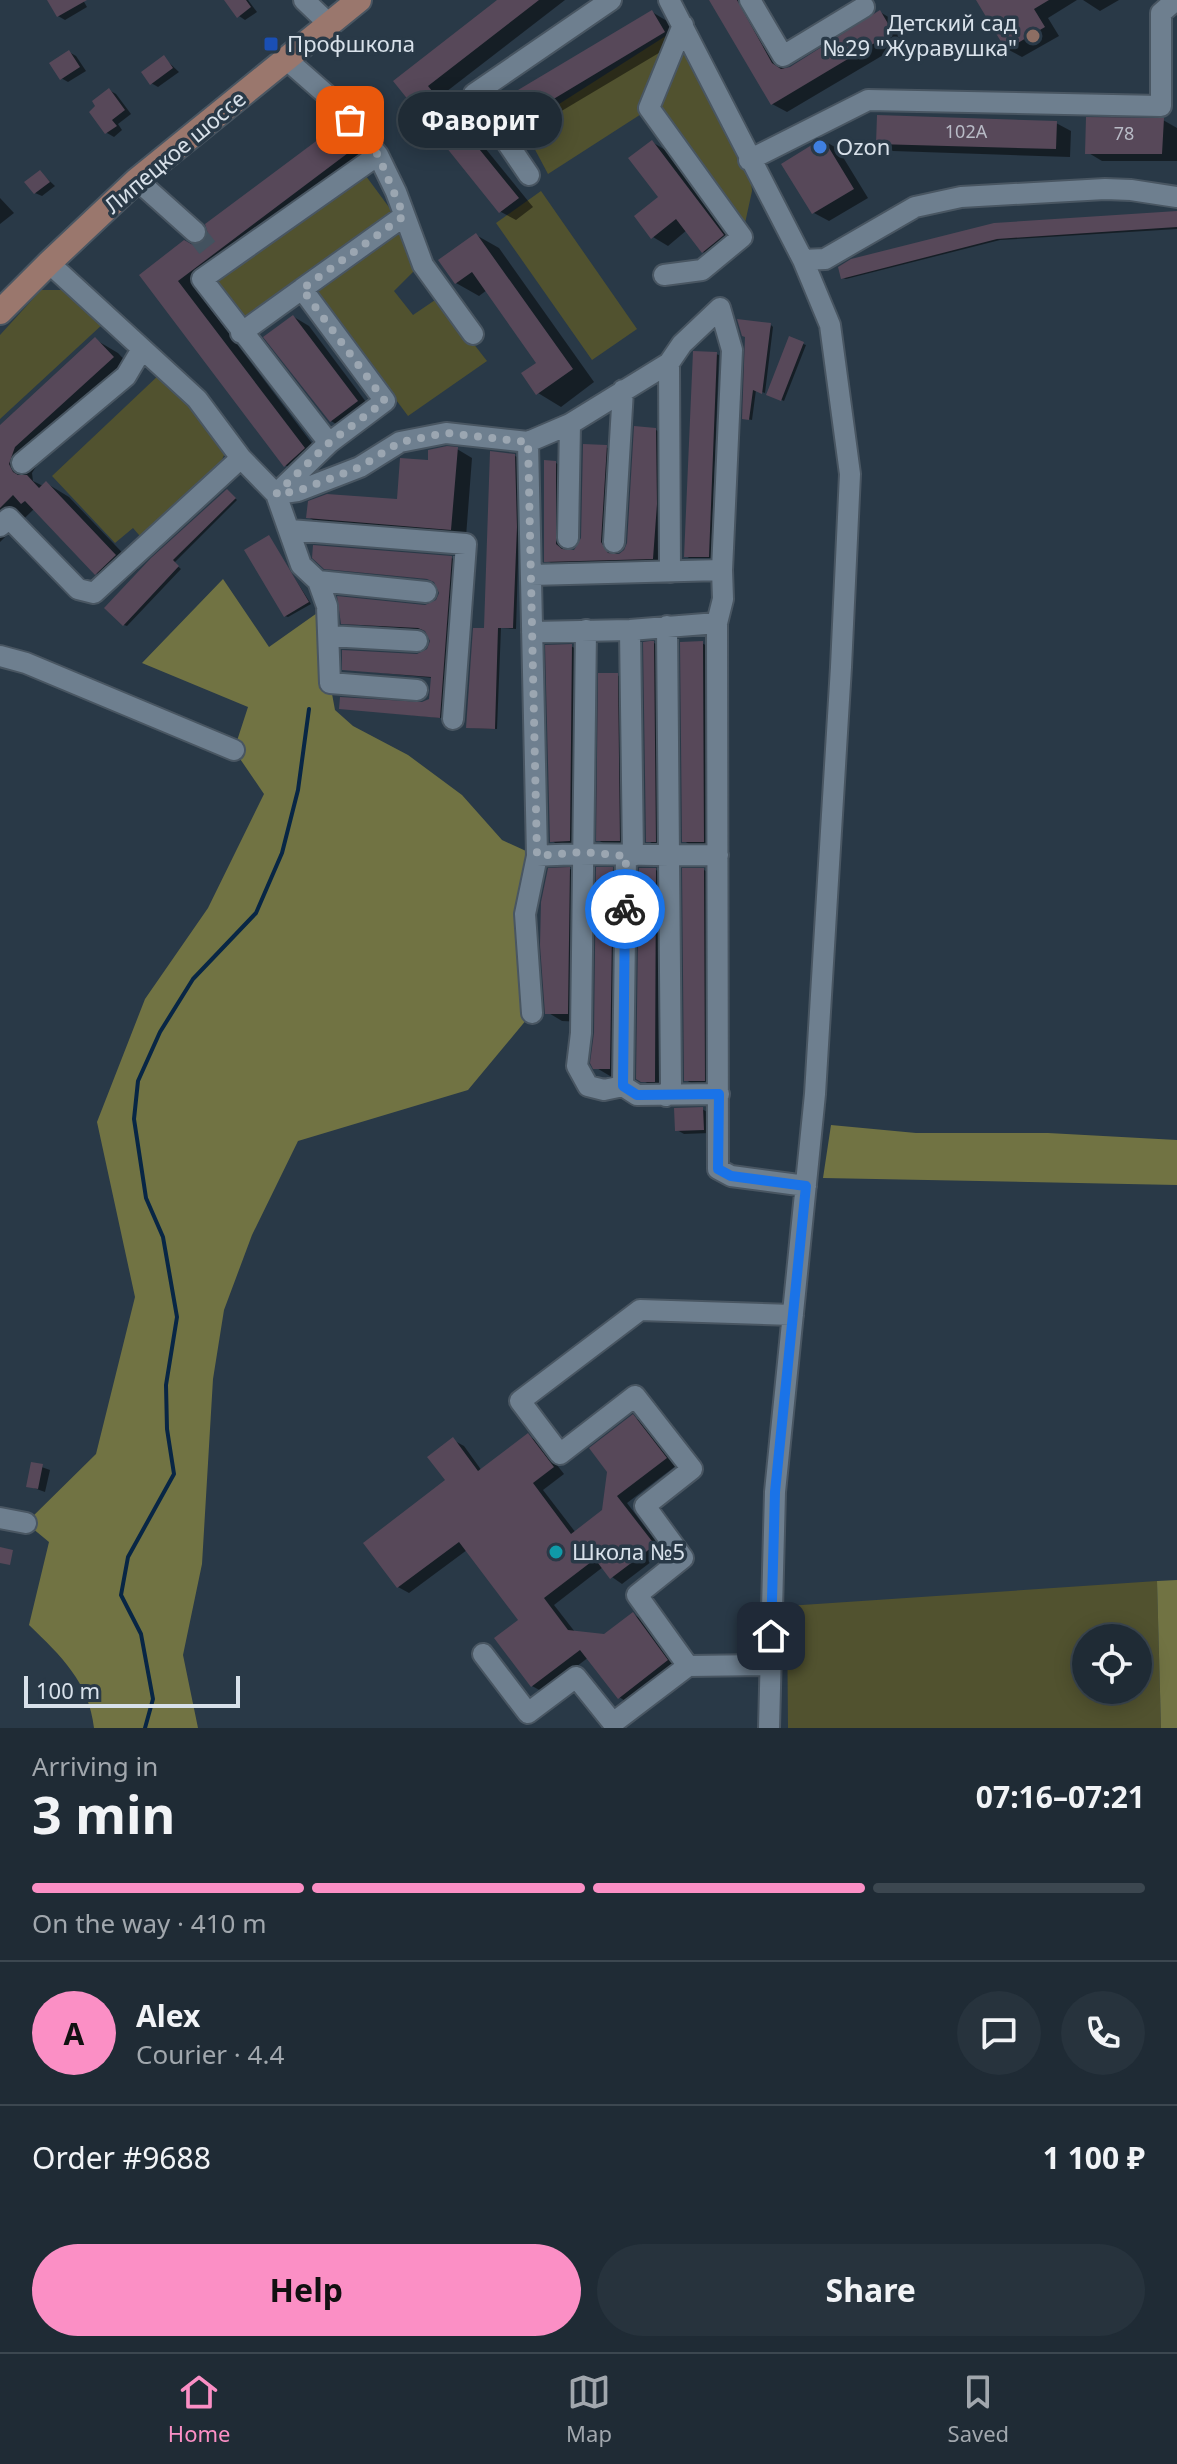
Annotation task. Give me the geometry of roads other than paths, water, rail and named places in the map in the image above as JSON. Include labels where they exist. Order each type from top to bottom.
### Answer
[{"type":"main road","name":"Липецкое шоссе","points":[[0,312],[137,180],[359,0]]},
{"type":"street","points":[[304,0],[329,24]]},
{"type":"street","points":[[529,175],[474,94],[611,0]]},
{"type":"street","points":[[669,0],[803,260],[830,325],[850,474],[818,1047],[775,1492],[769,1728]]},
{"type":"street","points":[[750,0],[783,56],[864,7]]},
{"type":"street","points":[[749,160],[868,100],[1161,106],[1171,9]]},
{"type":"street","points":[[664,275],[702,270],[742,237],[649,108],[683,25]]},
{"type":"street","points":[[287,60],[336,103],[378,155],[423,265],[473,334]]},
{"type":"street","points":[[329,443],[202,279],[213,264],[378,155]]},
{"type":"street","points":[[137,180],[195,232]]},
{"type":"street","points":[[803,260],[825,259],[915,207],[961,197],[1105,189],[1177,197]]},
{"type":"street","points":[[241,333],[404,216]]},
{"type":"street","points":[[49,263],[197,399],[241,458],[276,494],[301,565],[318,581],[327,606],[330,683],[417,690]]},
{"type":"street","points":[[276,494],[329,443],[385,401],[302,289]]},
{"type":"street","points":[[276,494],[298,491],[360,467],[400,442],[446,433],[528,442],[570,424],[669,363],[682,344],[720,308],[732,350],[723,599],[717,623],[718,1169],[731,1176],[806,1186]]},
{"type":"street","points":[[22,463],[126,376],[142,349]]},
{"type":"street","points":[[669,363],[670,572]]},
{"type":"street","points":[[614,542],[623,390]]},
{"type":"street","points":[[568,538],[570,424]]},
{"type":"street","points":[[528,442],[537,856],[525,914],[532,1013]]},
{"type":"street","points":[[0,526],[9,518],[78,589],[94,593],[241,458]]},
{"type":"street","points":[[290,530],[466,544],[453,719]]},
{"type":"street","points":[[531,575],[722,570]]},
{"type":"street","points":[[318,581],[426,592]]},
{"type":"street","points":[[532,632],[630,630],[717,623]]},
{"type":"street","points":[[666,1096],[671,1086],[667,626]]},
{"type":"street","points":[[586,630],[581,1033],[577,1066],[588,1086],[604,1090],[623,1086],[637,1095],[719,1094]]},
{"type":"street","points":[[623,1086],[629,856],[630,630]]},
{"type":"street","points":[[329,636],[417,641]]},
{"type":"street","points":[[0,656],[26,663],[234,750]]},
{"type":"street","points":[[537,856],[583,852],[670,857],[718,855]]},
{"type":"street","points":[[688,1666],[637,1595],[683,1558],[645,1506],[692,1469],[635,1396],[560,1454],[520,1401],[640,1310],[793,1315]]},
{"type":"street","points":[[0,1518],[26,1523]]},
{"type":"street","points":[[483,1654],[528,1713],[576,1677],[613,1723],[688,1666],[771,1665]]},
{"type":"waterway","points":[[145,1728],[153,1699],[141,1634],[121,1595],[128,1557],[174,1474],[167,1429],[166,1385],[177,1317],[163,1237],[146,1198],[134,1119],[138,1081],[160,1032],[193,979],[256,913],[282,853],[298,790],[309,709]]},
{"type":"tunnel","points":[[195,232],[213,255]]},
{"type":"place","name":"Детский сад №29 \"Журавушка\"","points":[[1033,36]]},
{"type":"place","name":"Профшкола","points":[[271,44]]},
{"type":"place","name":"Фаворит","points":[[350,120]]},
{"type":"place","name":"Ozon","points":[[820,147]]},
{"type":"place","name":"Школа №5","points":[[556,1552]]}]
